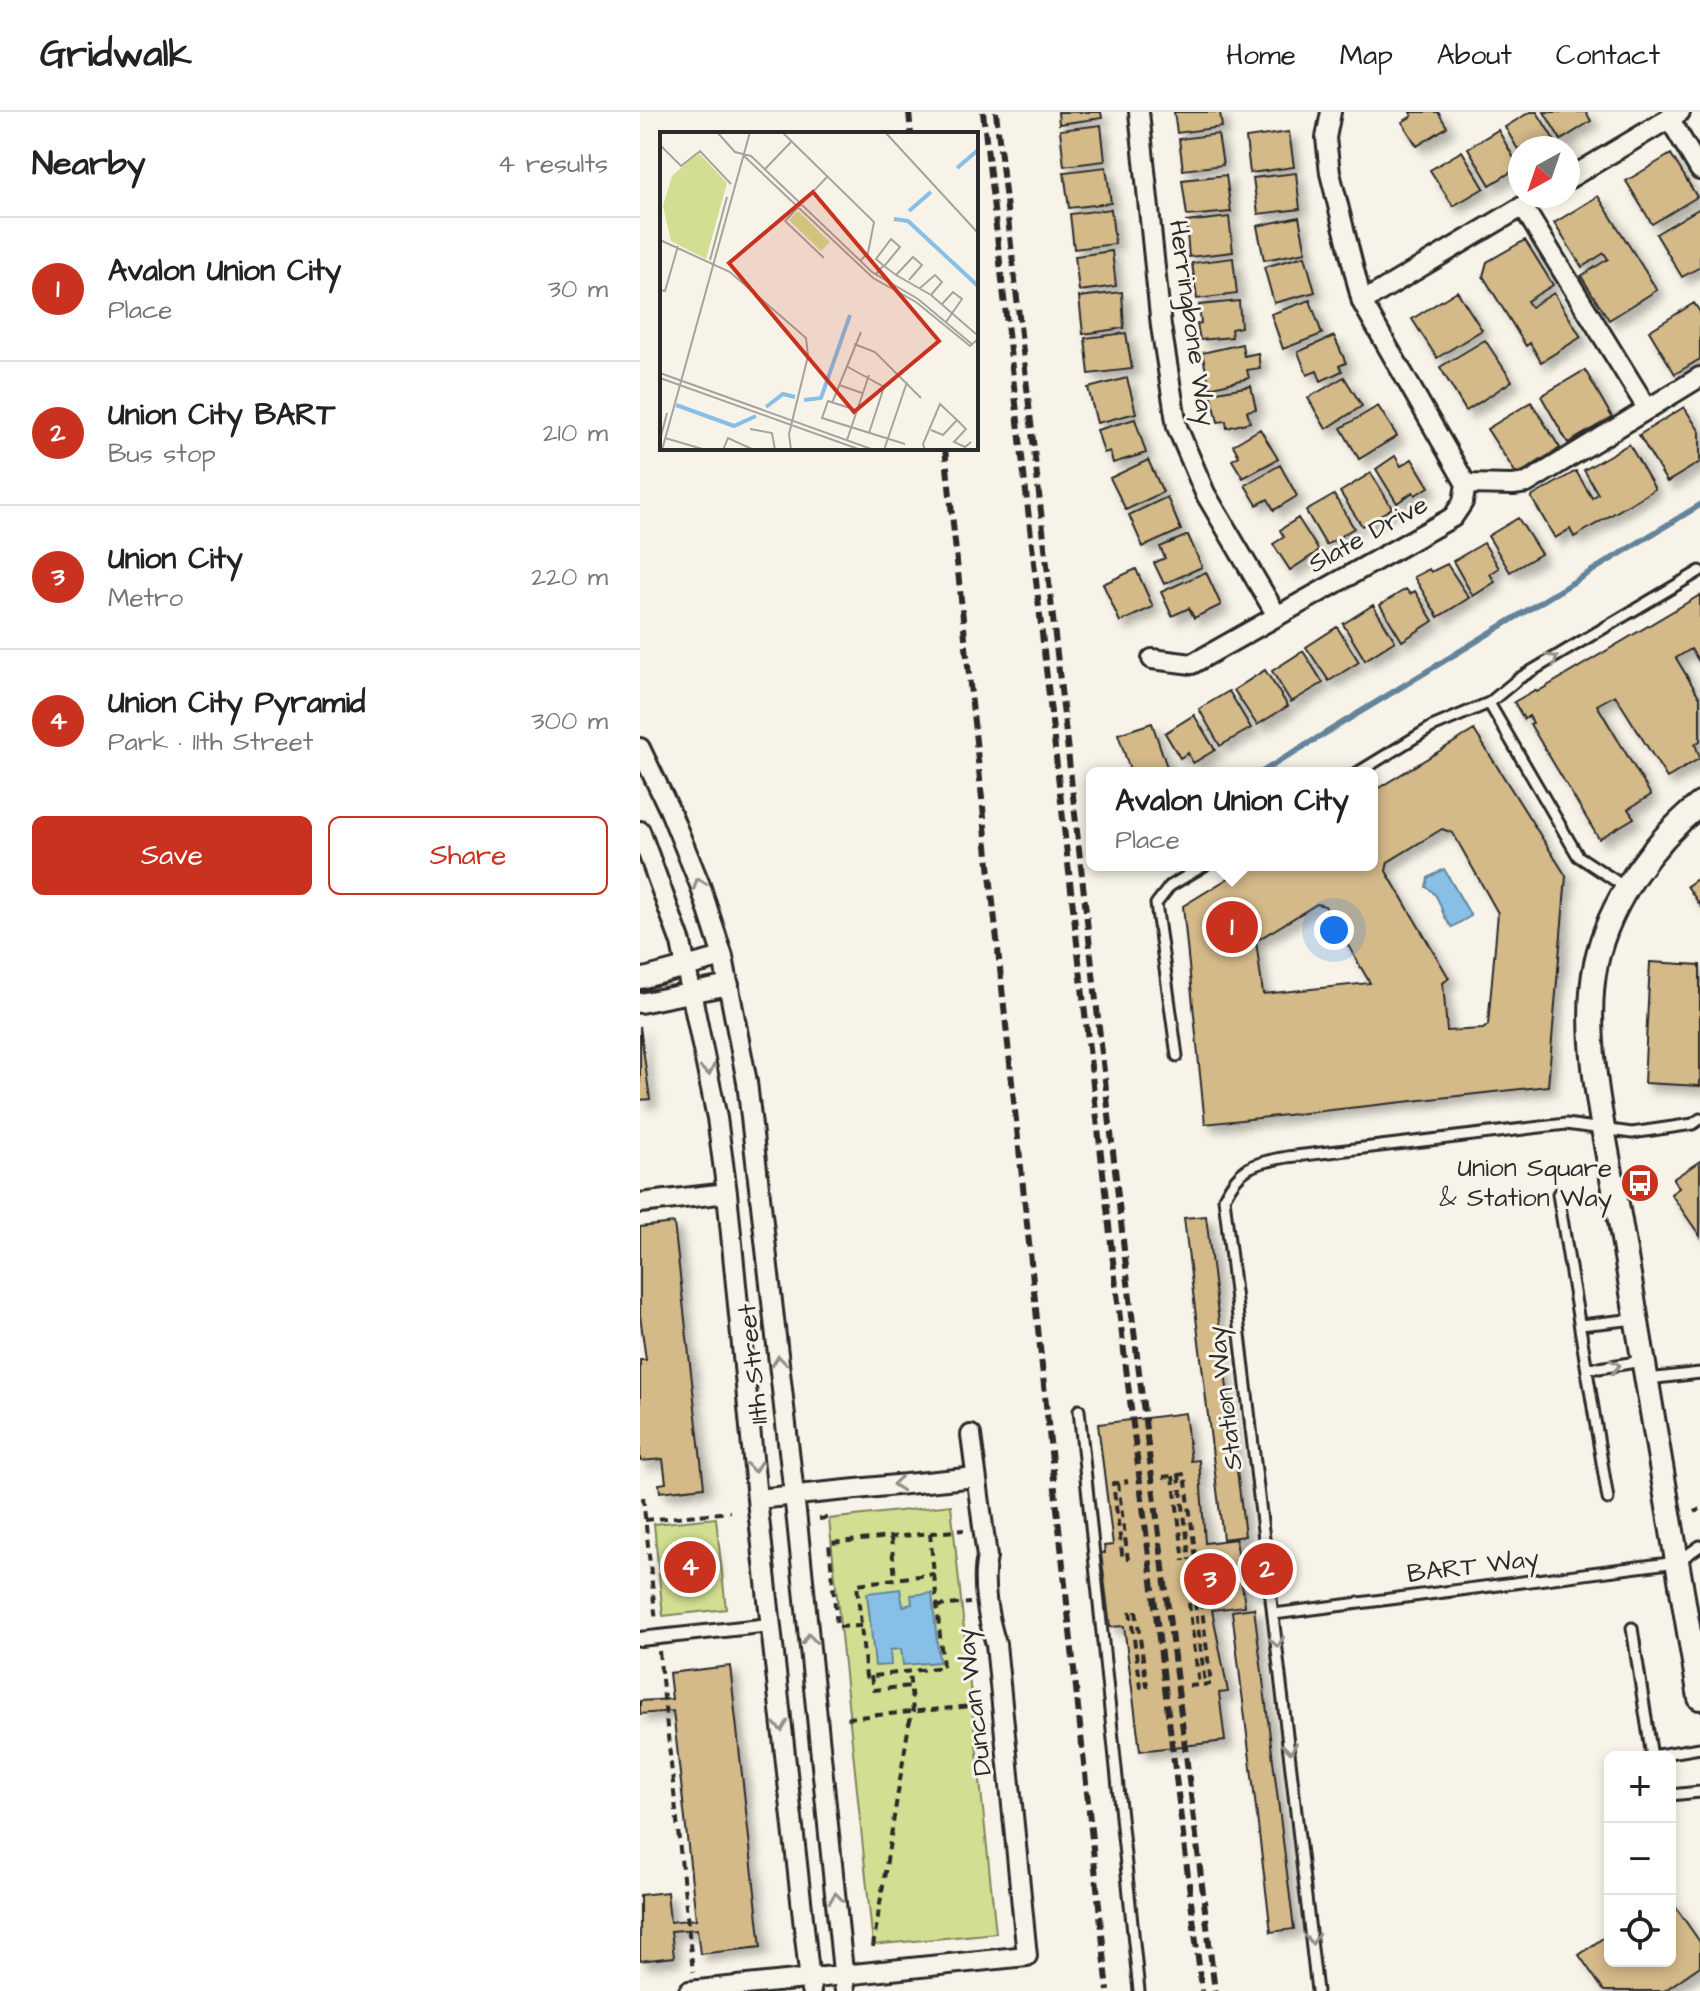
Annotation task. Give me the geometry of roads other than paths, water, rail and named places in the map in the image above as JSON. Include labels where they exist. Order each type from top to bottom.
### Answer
[{"type":"street","name":"Herringbone Way","points":[[1139,112],[1161,326],[1177,427],[1205,493],[1276,614]]},
{"type":"street","points":[[1331,112],[1326,138],[1330,173],[1362,302],[1466,484],[1527,483],[1700,377]]},
{"type":"street","points":[[1580,172],[1674,115],[1700,170]]},
{"type":"street","points":[[1362,302],[1521,208]]},
{"type":"street","points":[[1524,208],[1647,408]]},
{"type":"street","name":"Slate Drive","points":[[1152,659],[1192,664],[1453,517],[1463,502],[1466,484]]},
{"type":"street","name":"11th Street","points":[[640,748],[700,885],[723,957],[747,1082],[758,1160],[844,1983]]},
{"type":"street","points":[[1700,804],[1655,847],[1628,889],[1610,924],[1596,963],[1592,1007],[1592,1046],[1700,1698]]},
{"type":"street","name":"11th Street","points":[[640,831],[666,899],[687,968],[717,1118],[810,1985]]},
{"type":"street","points":[[640,979],[723,957]]},
{"type":"street","points":[[640,1003],[729,985]]},
{"type":"street","points":[[640,1203],[727,1193]]},
{"type":"street","name":"Duncan Way","points":[[844,1983],[1027,1956],[1002,1703],[988,1602],[987,1557],[971,1435]]},
{"type":"street","points":[[757,1499],[976,1477]]},
{"type":"street","points":[[640,1639],[770,1625]]},
{"type":"street","points":[[692,1991],[844,1983]]},
{"type":"lane","points":[[1367,767],[1432,727],[1489,703],[1518,679],[1700,571]]},
{"type":"lane","points":[[1489,703],[1578,856],[1628,889]]},
{"type":"lane","points":[[1177,1056],[1156,904],[1170,886],[1195,871]]},
{"type":"lane","name":"Station Way","points":[[1317,1991],[1224,1198],[1235,1176],[1254,1164],[1287,1157],[1566,1124],[1632,1133],[1693,1124],[1700,1119]]},
{"type":"lane","points":[[1558,1194],[1608,1499]]},
{"type":"lane","points":[[1580,1325],[1636,1319]]},
{"type":"lane","points":[[1587,1367],[1700,1373]]},
{"type":"lane","points":[[1079,1410],[1139,1991]]},
{"type":"lane","points":[[1677,1562],[1700,1546]]},
{"type":"lane","name":"BART Way","points":[[1274,1614],[1677,1562]]},
{"type":"lane","points":[[1632,1628],[1651,1751]]},
{"type":"lane","points":[[1676,1752],[1700,1748]]},
{"type":"lane","points":[[1676,1794],[1700,1792]]},
{"type":"water","points":[[1444,869],[1471,916],[1452,927],[1436,896],[1426,887],[1428,878]]},
{"type":"water","points":[[900,1589],[903,1606],[912,1604],[911,1595],[932,1593],[939,1662],[903,1665],[901,1649],[890,1650],[891,1665],[875,1666],[867,1593]]},
{"type":"waterway","points":[[1270,767],[1700,505]]},
{"type":"railway","points":[[909,112],[911,132]]},
{"type":"railway","points":[[983,112],[1113,1261],[1202,1991]]},
{"type":"railway","points":[[996,112],[1125,1258],[1215,1991]]},
{"type":"railway","points":[[945,450],[1108,1991]]},
{"type":"place","name":"Avalon Union City","points":[[1232,927]]},
{"type":"place","name":"Union Square & Station Way","points":[[1640,1183]]},
{"type":"place","name":"Union City Pyramid","points":[[690,1567]]},
{"type":"place","name":"Union City BART","points":[[1267,1569]]},
{"type":"place","name":"Union City","points":[[1210,1579]]}]
